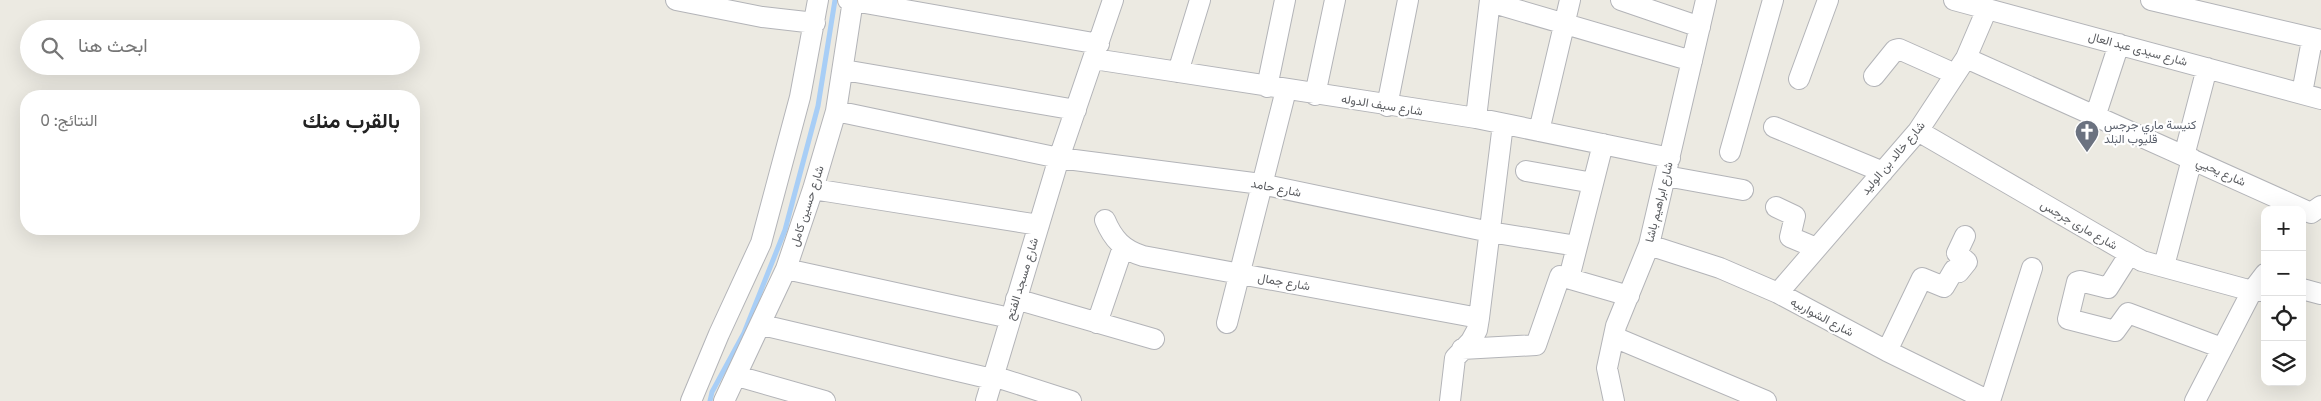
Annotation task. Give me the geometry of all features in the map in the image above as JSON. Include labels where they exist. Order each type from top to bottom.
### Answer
[{"type":"street","points":[[676,0],[762,17],[815,23]]},
{"type":"street","points":[[691,401],[761,243],[800,97],[818,0]]},
{"type":"street","name":"شارع سيف الدوله","points":[[851,0],[1096,51],[1178,72],[1315,95],[1476,118],[1603,144],[1668,167],[1743,190]]},
{"type":"street","name":"شارع حسين كامل","points":[[724,401],[762,324],[786,269],[813,189],[836,111],[844,70],[851,0]]},
{"type":"street","name":"شارع مسجد الفتح","points":[[986,401],[1059,158],[1113,0]]},
{"type":"street","points":[[1178,72],[1200,0]]},
{"type":"street","points":[[1228,322],[1261,184],[1277,88],[1285,0]]},
{"type":"street","points":[[1315,95],[1335,0]]},
{"type":"street","points":[[1387,106],[1408,0]]},
{"type":"street","points":[[1539,132],[1570,0]]},
{"type":"street","points":[[1621,0],[1700,27]]},
{"type":"street","name":"شارع ابراهيم باشا","points":[[1614,401],[1607,368],[1614,337],[1650,245],[1706,0]]},
{"type":"street","points":[[1730,152],[1773,0]]},
{"type":"street","points":[[1799,79],[1828,0]]},
{"type":"street","name":"شارع سيدى عبد العال","points":[[1954,0],[2321,99]]},
{"type":"street","points":[[2152,0],[2317,40],[2302,94]]},
{"type":"street","points":[[1476,118],[1490,1],[1692,61]]},
{"type":"street","name":"شارع خالد بن الوليد","points":[[1778,293],[1918,131],[1966,58],[1988,9]]},
{"type":"street","points":[[2095,117],[2119,44]]},
{"type":"street","points":[[1874,76],[1895,50],[1899,49],[1955,74]]},
{"type":"street","name":"شارع يحيي","points":[[1966,58],[2314,215]]},
{"type":"street","points":[[2164,266],[2207,68]]},
{"type":"street","points":[[844,70],[1076,110]]},
{"type":"street","name":"شارع حامد","points":[[836,111],[1059,158],[1261,184],[1490,232],[1577,246]]},
{"type":"street","points":[[1450,401],[1454,363],[1474,335],[1480,318],[1503,124]]},
{"type":"street","points":[[1774,127],[1883,172]]},
{"type":"street","name":"شارع مارى جرجس","points":[[1918,131],[2142,261],[2258,291]]},
{"type":"street","points":[[1569,278],[1603,144]]},
{"type":"street","points":[[1526,171],[1593,183]]},
{"type":"street","points":[[813,189],[1038,225]]},
{"type":"street","points":[[1776,207],[1795,216],[1790,238],[1816,248]]},
{"type":"street","points":[[1097,323],[1123,247],[1112,235],[1105,220]]},
{"type":"street","points":[[1887,351],[1921,279],[1945,287],[1954,270],[1959,272],[1967,262],[1957,252],[1965,236]]},
{"type":"street","name":"شارع الشواربيه","points":[[1650,245],[1720,268],[1778,293],[1887,351],[1990,401]]},
{"type":"street","name":"شارع جمال","points":[[1123,247],[1143,256],[1480,318]]},
{"type":"street","points":[[2129,254],[2108,288],[2080,281],[2077,282],[2068,319],[2115,331],[2128,314],[2222,348]]},
{"type":"street","points":[[1990,401],[2032,268]]},
{"type":"street","points":[[786,269],[1010,318]]},
{"type":"street","points":[[1462,350],[1535,346],[1559,278],[1562,276],[1629,296]]},
{"type":"street","points":[[2306,289],[2321,294]]},
{"type":"street","points":[[2195,401],[2222,348],[2258,291]]},
{"type":"street","points":[[1016,299],[1154,339]]},
{"type":"street","points":[[762,324],[993,377],[1070,401]]},
{"type":"street","points":[[1614,337],[1766,401]]},
{"type":"street","points":[[737,376],[825,401]]},
{"type":"waterway","points":[[710,401],[712,392],[744,333],[785,230],[818,106],[835,0]]},
{"type":"place","name":"كنيسة ماري جرجس قليوب البلد","points":[[2087,153]]}]
